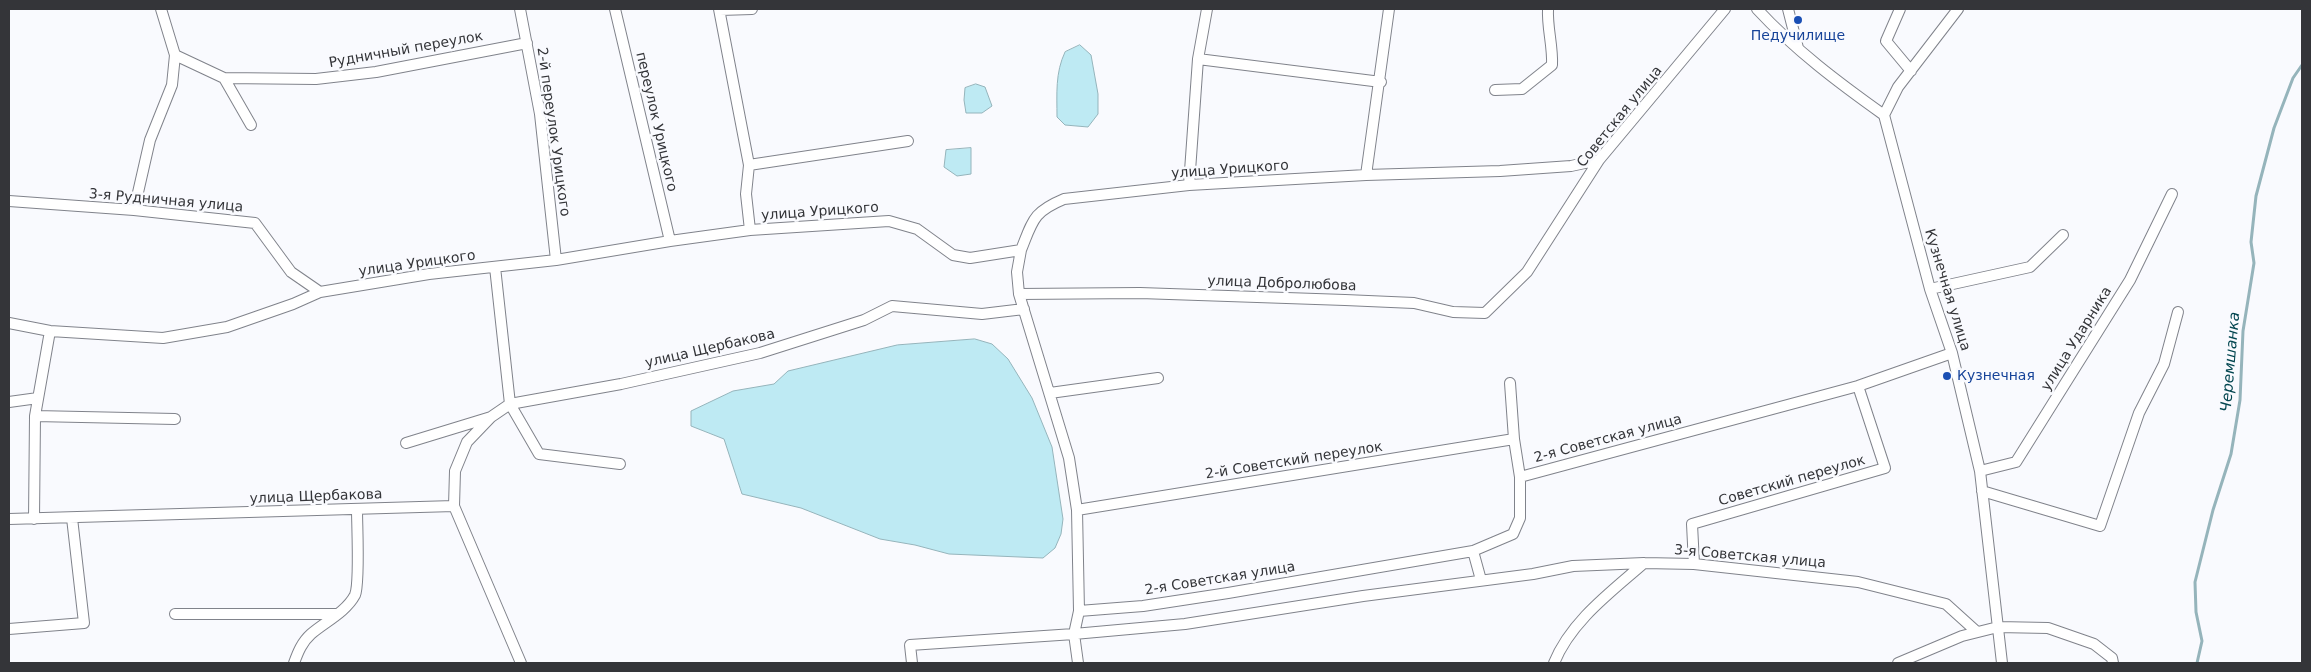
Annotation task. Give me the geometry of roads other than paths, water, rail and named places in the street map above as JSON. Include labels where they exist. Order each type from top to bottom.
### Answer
[{"type":"street","points":[[134,210],[150,140],[172,85],[175,55],[161,9]]},
{"type":"street","name":"2-й переулок Урицкого","points":[[520,9],[540,114],[556,260]]},
{"type":"street","name":"переулок Урицкого","points":[[615,9],[670,241]]},
{"type":"street","points":[[750,230],[746,194],[749,165],[720,10],[752,9]]},
{"type":"street","points":[[1189,185],[1198,59],[1207,9]]},
{"type":"street","points":[[1366,175],[1381,82],[1389,9]]},
{"type":"street","points":[[1495,90],[1522,89],[1552,65],[1548,9]]},
{"type":"street","name":"Советская улица","points":[[1527,272],[1599,160],[1725,9]]},
{"type":"street","points":[[1757,9],[1832,78],[1884,115],[1898,87],[1958,9]]},
{"type":"street","points":[[1788,9],[1799,49]]},
{"type":"street","points":[[1900,9],[1886,41],[1910,71]]},
{"type":"street","name":"Рудничный переулок","points":[[175,55],[224,78],[316,79],[376,72],[526,43]]},
{"type":"street","points":[[1198,59],[1381,82]]},
{"type":"street","points":[[224,78],[251,125]]},
{"type":"street","name":"Кузнечная улица","points":[[1884,115],[1930,289],[1952,353],[1980,471],[2002,663]]},
{"type":"street","points":[[749,165],[908,141]]},
{"type":"street","name":"улица Урицкого","points":[[9,323],[50,331],[163,338],[227,327],[293,304],[320,292],[429,274],[556,260],[750,230],[890,221],[917,229],[953,255],[970,258],[1021,250],[1033,219],[1045,207],[1064,199],[1189,185],[1366,175],[1500,171],[1571,166],[1599,160]]},
{"type":"street","name":"улица Ударника","points":[[1980,471],[2016,462],[2130,280],[2172,194]]},
{"type":"street","name":"3-я Рудничная улица","points":[[9,201],[134,210],[255,223],[291,272],[320,292]]},
{"type":"street","points":[[1930,289],[2030,267],[2063,235]]},
{"type":"street","points":[[1021,250],[1017,272],[1019,294],[1069,458],[1077,510],[1079,611],[1074,634],[1078,663]]},
{"type":"street","points":[[495,267],[510,404],[540,454],[620,464]]},
{"type":"street","name":"улица Добролюбова","points":[[1019,294],[1140,293],[1355,300],[1414,303],[1453,312],[1485,313],[1527,272]]},
{"type":"street","name":"улица Щербакова","points":[[406,443],[491,417],[510,404],[621,384],[760,353],[864,320],[892,306],[982,314],[1024,309]]},
{"type":"street","points":[[1982,491],[2100,526],[2139,412],[2164,364],[2178,312]]},
{"type":"street","points":[[34,519],[35,416],[50,331]]},
{"type":"street","name":"2-я Советская улица","points":[[1079,611],[1152,604],[1473,551],[1513,534],[1520,518],[1520,477],[1858,386],[1952,353]]},
{"type":"street","points":[[1050,393],[1158,378]]},
{"type":"street","points":[[1510,383],[1514,439],[1520,477]]},
{"type":"street","name":"Советский переулок","points":[[1694,564],[1692,524],[1884,468],[1858,386]]},
{"type":"street","points":[[9,402],[38,398]]},
{"type":"street","points":[[35,416],[175,419]]},
{"type":"street","points":[[491,417],[467,442],[455,471],[454,506],[520,663]]},
{"type":"street","name":"2-й Советский переулок","points":[[1077,510],[1514,439]]},
{"type":"street","name":"улица Щербакова","points":[[9,519],[454,506]]},
{"type":"street","points":[[294,663],[300,647],[311,634],[338,614],[355,594],[358,558],[357,510]]},
{"type":"street","points":[[9,629],[84,623],[72,518]]},
{"type":"street","points":[[1473,551],[1481,580]]},
{"type":"street","points":[[1554,663],[1562,644],[1602,599],[1644,563]]},
{"type":"street","name":"3-я Советская улица","points":[[912,663],[910,645],[1074,634],[1185,624],[1532,574],[1573,566],[1644,563],[1694,564],[1858,582],[1946,604],[1977,632]]},
{"type":"street","points":[[174,614],[338,614]]},
{"type":"street","points":[[1898,663],[1977,632],[1998,627],[2048,628],[2094,644],[2112,658],[2113,663]]},
{"type":"water","points":[[1080,45],[1091,55],[1098,94],[1098,114],[1088,127],[1065,125],[1057,117],[1057,84],[1062,60],[1065,52]]},
{"type":"water","points":[[976,84],[985,87],[992,106],[982,113],[966,113],[965,88]]},
{"type":"water","points":[[971,148],[971,174],[957,176],[944,167],[946,150]]},
{"type":"water","points":[[975,339],[992,344],[1008,359],[1032,398],[1052,447],[1063,519],[1061,534],[1055,548],[1043,558],[949,554],[915,545],[880,539],[801,508],[742,494],[724,439],[691,426],[691,411],[733,391],[774,384],[788,371],[897,345]]},
{"type":"waterway","name":"Черемшанка","points":[[2197,663],[2202,641],[2196,612],[2195,582],[2213,510],[2231,454],[2240,400],[2243,331],[2254,263],[2251,242],[2256,196],[2274,128],[2293,78],[2302,65]]},
{"type":"place","name":"Педучилище","points":[[1798,20]]},
{"type":"place","name":"Кузнечная","points":[[1947,376]]}]
